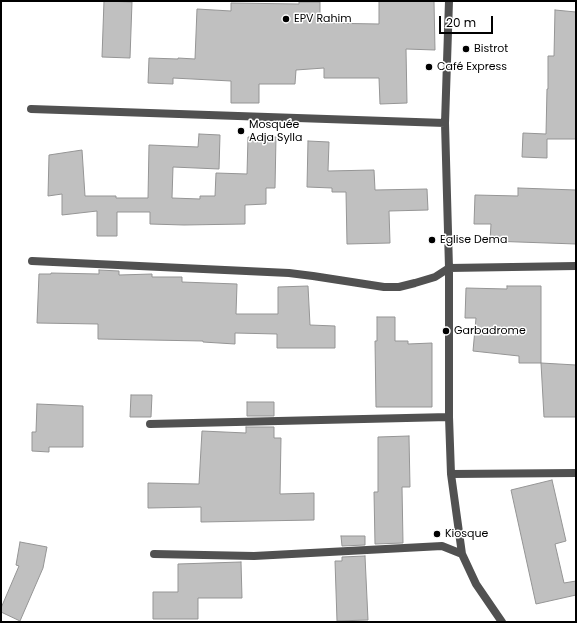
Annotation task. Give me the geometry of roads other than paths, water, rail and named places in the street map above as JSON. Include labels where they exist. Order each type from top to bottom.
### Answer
[{"type":"street","points":[[449,1],[445,122],[449,268],[449,417],[451,474],[462,554],[476,584],[502,622]]},
{"type":"street","points":[[31,109],[445,122]]},
{"type":"street","points":[[32,262],[289,273],[384,287],[398,287],[415,283],[435,277],[449,268],[576,266]]},
{"type":"street","points":[[150,424],[449,417]]},
{"type":"street","points":[[451,474],[576,473]]},
{"type":"street","points":[[154,554],[254,556],[442,546],[462,554]]},
{"type":"place","name":"EPV Rahim","points":[[286,19]]},
{"type":"place","name":"Bistrot","points":[[466,49]]},
{"type":"place","name":"Café Express","points":[[429,67]]},
{"type":"place","name":"Mosquée Adja Sylla","points":[[241,131]]},
{"type":"place","name":"Eglise Dema","points":[[432,240]]},
{"type":"place","name":"Garbadrome","points":[[446,331]]},
{"type":"place","name":"Kiosque","points":[[437,534]]}]
